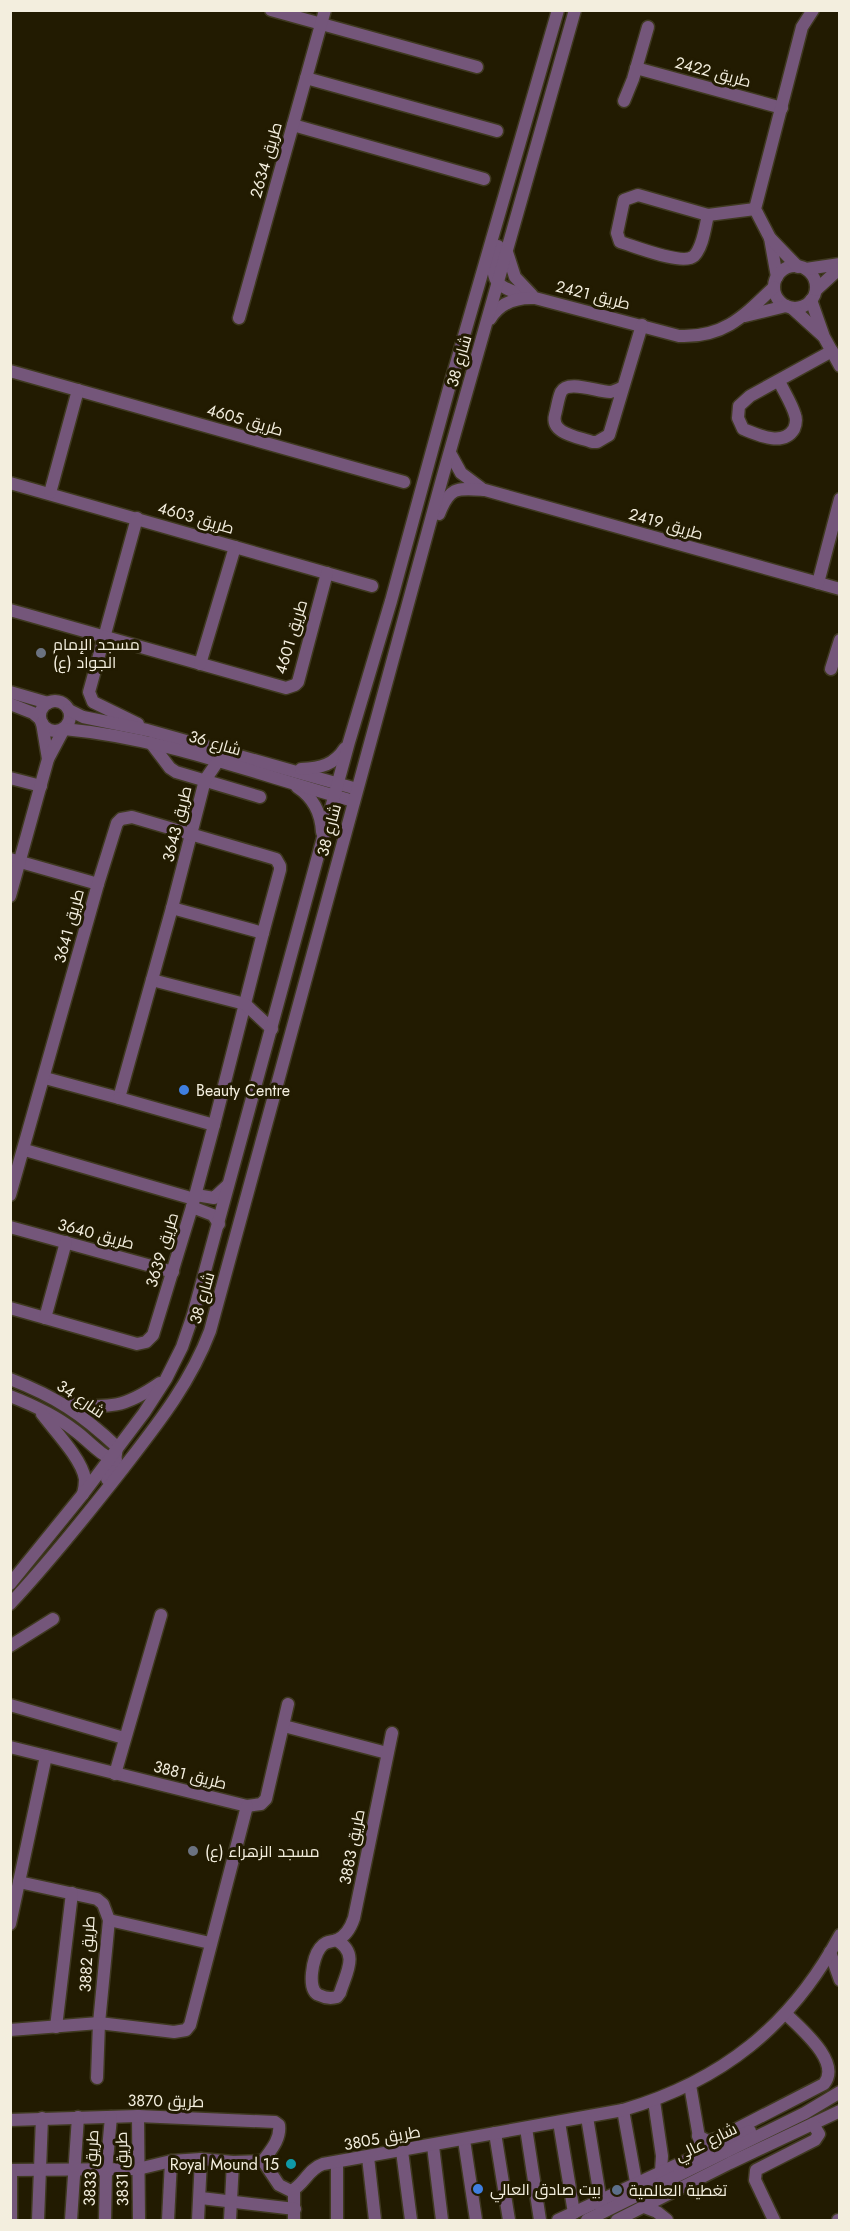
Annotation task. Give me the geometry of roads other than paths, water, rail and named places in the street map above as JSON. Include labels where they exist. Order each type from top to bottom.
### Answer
[{"type":"street","points":[[271,10],[477,67]]},
{"type":"street","name":"طريق 2634","points":[[239,318],[325,10]]},
{"type":"street","name":"شارع 38","points":[[117,1447],[144,1413],[166,1379],[182,1347],[194,1315],[349,742],[558,10]]},
{"type":"street","name":"شارع 38","points":[[10,1604],[79,1526],[170,1408],[188,1379],[210,1331],[442,479],[575,10]]},
{"type":"street","points":[[811,11],[802,27],[755,209],[770,238],[815,282],[813,295],[824,337],[840,366]]},
{"type":"street","points":[[624,101],[648,27]]},
{"type":"street","name":"طريق 2422","points":[[636,68],[782,108]]},
{"type":"street","points":[[306,78],[497,131]]},
{"type":"street","points":[[293,125],[484,179]]},
{"type":"street","points":[[505,192],[506,219],[493,265],[494,278],[504,289],[535,298]]},
{"type":"street","points":[[708,216],[699,248],[694,256],[687,260],[620,242],[617,233],[624,200],[638,195],[708,216],[755,209]]},
{"type":"street","points":[[770,238],[777,298],[824,337]]},
{"type":"street","name":"طريق 2421","points":[[507,250],[515,277],[520,285],[535,298]]},
{"type":"street","points":[[776,282],[786,268],[840,266]]},
{"type":"street","points":[[789,307],[799,308],[840,266]]},
{"type":"street","name":"طريق 2421","points":[[487,323],[494,313],[512,300],[535,298],[679,336],[694,336],[728,326],[744,316],[776,282]]},
{"type":"street","name":"طريق 2421","points":[[744,316],[789,307]]},
{"type":"street","name":"طريق 2421","points":[[623,387],[613,392],[567,387],[562,391],[554,420],[555,426],[560,431],[592,442],[605,439],[609,435],[642,325]]},
{"type":"street","points":[[779,381],[796,417],[796,425],[791,434],[778,440],[743,429],[738,418],[739,406],[750,396],[832,351]]},
{"type":"street","name":"طريق 4605","points":[[10,371],[404,482]]},
{"type":"street","points":[[451,381],[449,409],[436,466],[442,479],[484,490]]},
{"type":"street","points":[[50,493],[78,390]]},
{"type":"street","name":"طريق 2419","points":[[450,453],[460,473],[484,490]]},
{"type":"street","name":"طريق 4603","points":[[10,483],[372,586]]},
{"type":"street","name":"طريق 2419","points":[[419,566],[445,499],[450,493],[464,488],[484,490],[840,589]]},
{"type":"street","points":[[818,583],[840,499]]},
{"type":"street","points":[[137,518],[89,692],[96,704],[123,715],[148,736]]},
{"type":"street","points":[[200,664],[236,547]]},
{"type":"street","name":"طريق 4601","points":[[10,610],[286,688],[295,685],[299,677],[327,573]]},
{"type":"street","points":[[831,669],[840,640]]},
{"type":"street","points":[[10,692],[48,703],[62,703],[69,710],[70,720],[48,759],[15,861],[10,896]]},
{"type":"street","points":[[48,703],[42,710],[41,721],[48,759]]},
{"type":"street","points":[[10,704],[33,713],[50,730],[64,729]]},
{"type":"street","name":"شارع 36","points":[[69,710],[90,719],[356,795]]},
{"type":"street","name":"شارع 36","points":[[64,729],[148,736],[218,761],[287,775]]},
{"type":"street","name":"طريق 3643","points":[[119,1098],[205,780],[172,770],[148,736]]},
{"type":"street","points":[[287,775],[323,767],[339,757],[349,742]]},
{"type":"street","points":[[218,761],[205,780],[260,797]]},
{"type":"street","points":[[287,775],[315,803],[322,822],[322,843]]},
{"type":"street","points":[[10,778],[41,786]]},
{"type":"street","name":"طريق 3641","points":[[10,1195],[25,1150],[117,823],[121,819],[132,817],[272,857],[279,862],[280,870],[263,933]]},
{"type":"street","points":[[15,861],[98,884]]},
{"type":"street","points":[[172,908],[263,933],[194,1200]]},
{"type":"street","points":[[152,980],[244,1004],[272,1029]]},
{"type":"street","points":[[45,1078],[214,1125]]},
{"type":"street","name":"طريق 3639","points":[[10,1308],[142,1344],[153,1335],[194,1200],[25,1150]]},
{"type":"street","points":[[194,1200],[214,1198],[231,1182]]},
{"type":"street","points":[[194,1200],[213,1215],[219,1224]]},
{"type":"street","name":"طريق 3640","points":[[10,1227],[173,1272]]},
{"type":"street","points":[[45,1318],[66,1242]]},
{"type":"street","name":"شارع 34","points":[[10,1379],[65,1404],[89,1421],[117,1447]]},
{"type":"street","points":[[65,1404],[91,1407],[120,1405],[139,1398],[166,1379]]},
{"type":"street","name":"شارع 34","points":[[10,1396],[35,1406],[73,1429],[112,1459]]},
{"type":"street","points":[[35,1406],[62,1437],[81,1469],[85,1479],[83,1494]]},
{"type":"street","points":[[10,1584],[112,1459],[117,1447]]},
{"type":"street","points":[[112,1459],[132,1457]]},
{"type":"street","points":[[79,1526],[82,1513],[111,1474],[112,1459]]},
{"type":"street","points":[[115,1774],[161,1615]]},
{"type":"street","points":[[10,1646],[53,1619]]},
{"type":"street","points":[[10,2030],[99,2024],[180,2033],[186,2030],[190,2025],[247,1806],[261,1804],[266,1799],[288,1704]]},
{"type":"street","points":[[10,1705],[124,1738]]},
{"type":"street","points":[[284,1726],[387,1753]]},
{"type":"street","name":"طريق 3883","points":[[336,1940],[347,1947],[350,1957],[340,1993],[337,1997],[329,1999],[314,1993],[310,1984],[320,1947],[328,1941],[336,1940],[349,1929],[357,1910],[392,1733]]},
{"type":"street","name":"طريق 3881","points":[[10,1747],[247,1806]]},
{"type":"street","points":[[10,1923],[13,1895],[19,1882],[46,1756]]},
{"type":"street","name":"طريق 3882","points":[[19,1882],[97,1899],[103,1904],[109,1920],[99,2024],[97,2078]]},
{"type":"street","points":[[56,2026],[72,1893]]},
{"type":"street","points":[[109,1920],[210,1943]]},
{"type":"street","name":"طريق 3805","points":[[294,2190],[315,2167],[623,2110],[654,2101],[690,2085],[732,2061],[786,2014],[840,1935]]},
{"type":"street","points":[[830,1952],[840,1980]]},
{"type":"street","points":[[698,2136],[708,2141],[719,2138],[824,2084],[828,2079],[826,2061],[821,2051],[786,2014]]},
{"type":"street","points":[[690,2085],[698,2136],[700,2143],[708,2149]]},
{"type":"street","name":"شارع عالي","points":[[587,2220],[601,2207],[805,2114],[840,2092]]},
{"type":"street","points":[[654,2101],[662,2156],[661,2171]]},
{"type":"street","points":[[623,2110],[636,2182]]},
{"type":"street","name":"شارع عالي","points":[[617,2220],[840,2111]]},
{"type":"street","name":"طريق 3870","points":[[10,2120],[138,2116],[274,2122],[279,2125],[280,2131],[272,2149],[263,2161]]},
{"type":"street","name":"طريق 3831","points":[[138,2116],[139,2220]]},
{"type":"street","points":[[71,2220],[78,2117]]},
{"type":"street","name":"طريق 3833","points":[[105,2220],[106,2171],[111,2117]]},
{"type":"street","points":[[587,2117],[601,2207]]},
{"type":"street","points":[[38,2220],[42,2118]]},
{"type":"street","points":[[559,2122],[574,2213]]},
{"type":"street","points":[[774,2220],[755,2180],[756,2170],[816,2140],[819,2134],[813,2124]]},
{"type":"street","points":[[526,2128],[540,2220]]},
{"type":"street","points":[[558,2220],[574,2213],[601,2207],[636,2182],[751,2130],[768,2130]]},
{"type":"street","points":[[495,2133],[508,2220]]},
{"type":"street","points":[[464,2140],[476,2220]]},
{"type":"street","points":[[433,2146],[442,2220]]},
{"type":"street","points":[[402,2151],[411,2220]]},
{"type":"street","points":[[662,2156],[674,2165]]},
{"type":"street","points":[[368,2157],[375,2220]]},
{"type":"street","points":[[198,2220],[201,2198],[201,2159]]},
{"type":"street","points":[[11,2220],[11,2170],[106,2171],[138,2169],[171,2161],[201,2159],[233,2162],[263,2161],[279,2185],[287,2191],[294,2190],[294,2215],[265,2207],[201,2198]]},
{"type":"street","points":[[168,2220],[171,2161]]},
{"type":"street","points":[[230,2220],[233,2162]]},
{"type":"street","points":[[337,2163],[337,2220]]},
{"type":"street","points":[[667,2220],[669,2195]]},
{"type":"street","points":[[263,2220],[265,2207]]},
{"type":"street","points":[[644,2207],[657,2212],[667,2220]]},
{"type":"place","name":"مسجد الإمام الجواد (ع)","points":[[41,653]]},
{"type":"place","name":"Beauty Centre","points":[[184,1090]]},
{"type":"place","name":"مسجد الزهراء (ع)","points":[[193,1851]]},
{"type":"place","name":"Royal Mound 15","points":[[291,2164]]},
{"type":"place","name":"بيت صادق العالي","points":[[478,2189]]},
{"type":"place","name":"تغطية العالمية","points":[[617,2190]]}]
